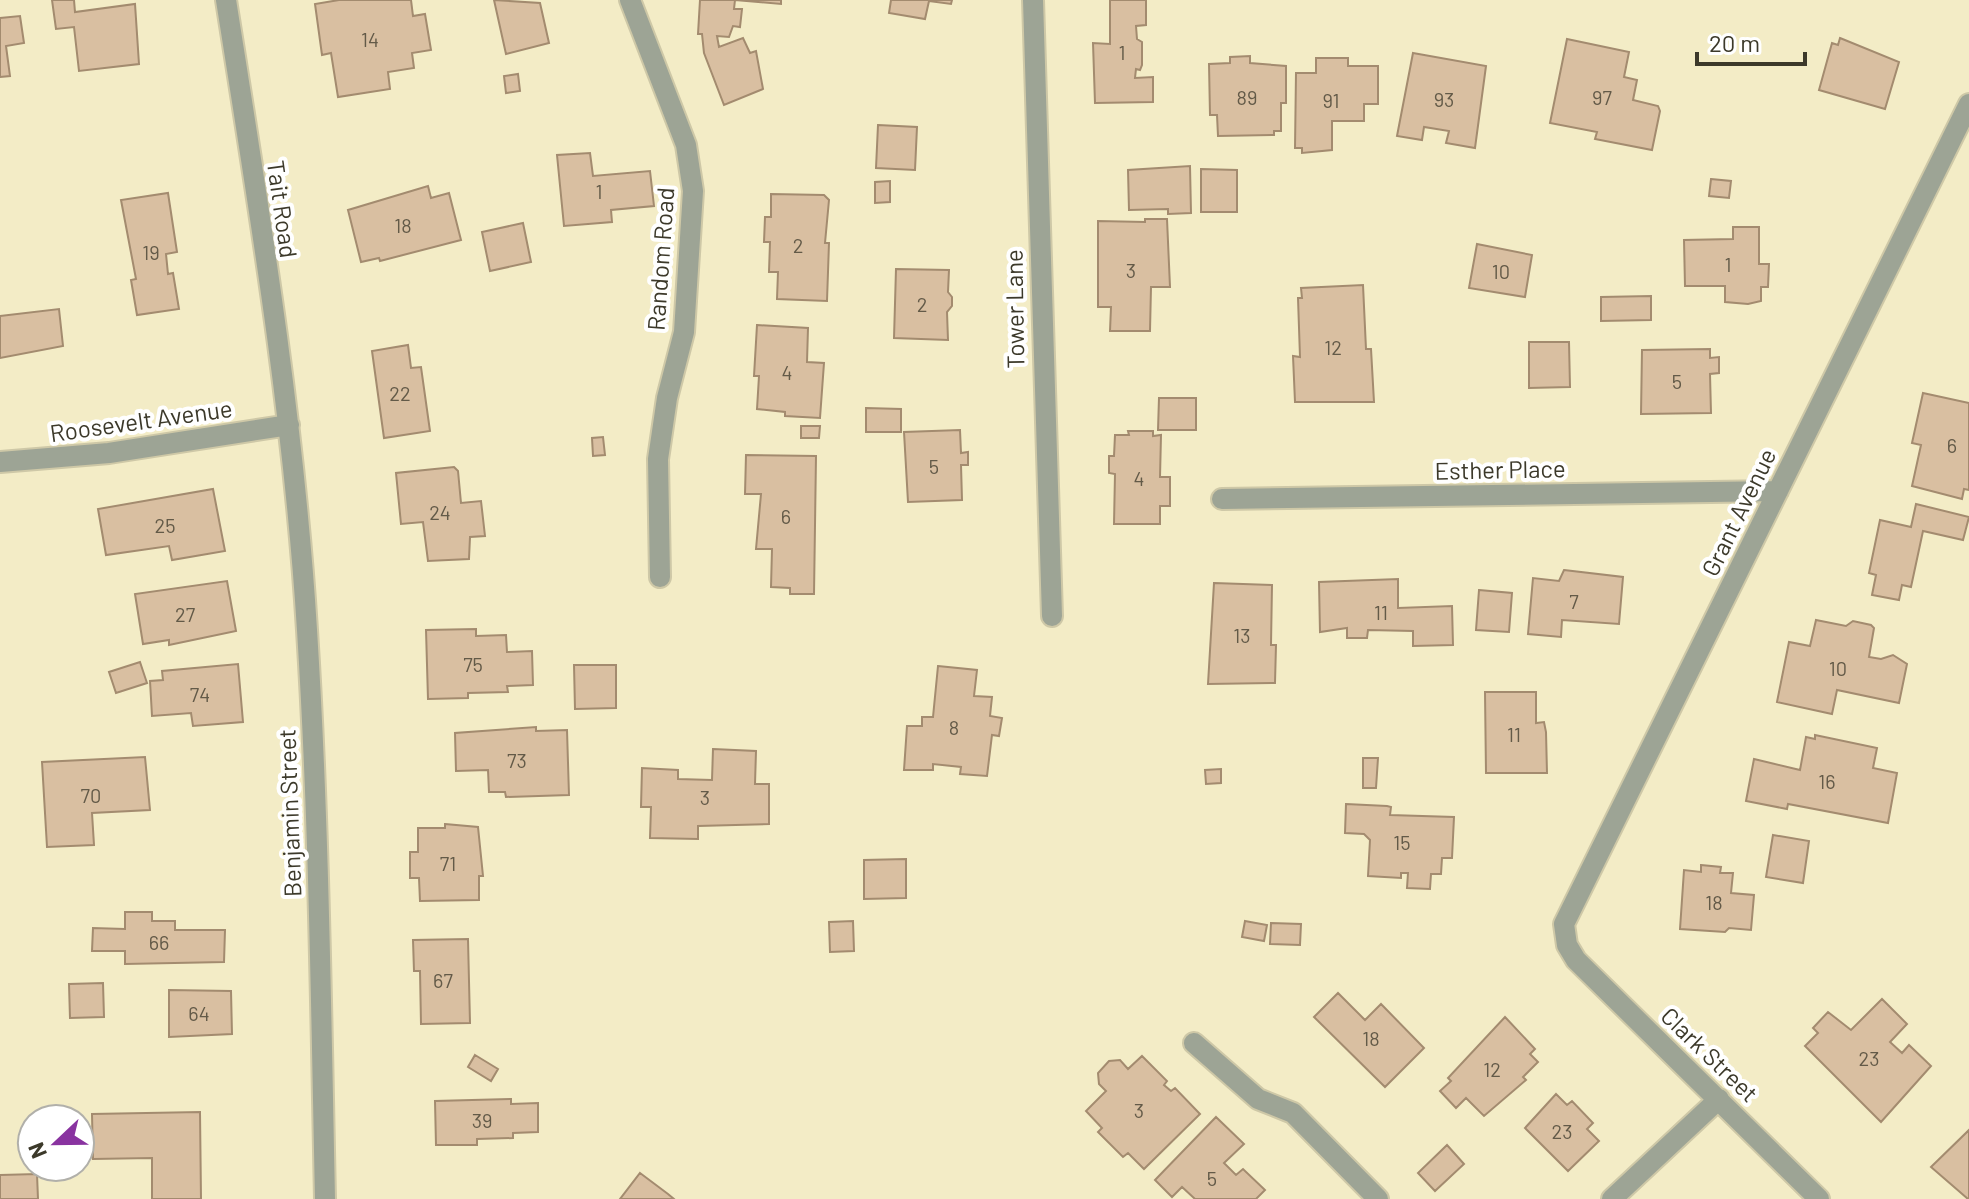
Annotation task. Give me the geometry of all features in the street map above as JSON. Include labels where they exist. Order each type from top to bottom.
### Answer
[{"type":"street","name":"Tait Road","points":[[226,0],[289,425]]},
{"type":"street","name":"Random Road","points":[[630,0],[686,145],[693,191],[684,332],[667,398],[658,459],[660,577]]},
{"type":"street","name":"Tower Lane","points":[[1033,0],[1052,616]]},
{"type":"street","name":"Grant Avenue","points":[[1567,945],[1564,924],[1569,911],[1969,104]]},
{"type":"street","name":"Roosevelt Avenue","points":[[0,462],[109,453],[289,425]]},
{"type":"street","name":"Benjamin Street","points":[[289,425],[308,644],[319,885],[325,1198]]},
{"type":"street","name":"Esther Place","points":[[1222,499],[1778,491]]},
{"type":"street","name":"Clark Street","points":[[1567,945],[1576,960],[1819,1199]]},
{"type":"street","points":[[1194,1043],[1258,1099],[1293,1113],[1378,1199]]},
{"type":"street","points":[[1612,1199],[1719,1099]]},
{"type":"street","points":[[325,1198],[332,1199]]},
{"type":"building","points":[[52,0],[74,0],[75,12],[135,4],[139,64],[79,71],[74,27],[56,29]]},
{"type":"building","points":[[339,0],[411,0],[413,16],[425,14],[431,50],[412,53],[414,68],[388,72],[390,89],[338,97],[331,53],[322,55],[315,4]]},
{"type":"building","points":[[494,0],[540,3],[549,43],[506,54]]},
{"type":"building","points":[[700,0],[735,0],[734,9],[742,9],[740,27],[733,26],[729,37],[717,36],[719,47],[743,38],[750,53],[756,51],[763,89],[724,105],[704,53],[702,34],[698,34]]},
{"type":"building","points":[[735,0],[781,0],[781,4]]},
{"type":"building","points":[[891,0],[952,0],[951,4],[929,1],[925,19],[889,13]]},
{"type":"building","points":[[1110,0],[1146,0],[1146,25],[1136,26],[1137,39],[1142,42],[1142,65],[1140,70],[1136,69],[1135,78],[1153,77],[1153,102],[1095,103],[1093,43],[1110,44]]},
{"type":"building","points":[[20,16],[24,43],[6,46],[10,76],[0,77],[0,18]]},
{"type":"building","points":[[1840,38],[1899,62],[1885,109],[1819,90],[1832,43],[1838,45]]},
{"type":"building","points":[[1567,39],[1629,52],[1624,77],[1637,80],[1633,100],[1658,106],[1660,111],[1652,150],[1595,139],[1597,132],[1550,123]]},
{"type":"building","points":[[1413,53],[1486,66],[1475,148],[1446,143],[1449,131],[1424,127],[1422,140],[1397,136]]},
{"type":"building","points":[[1250,56],[1250,63],[1286,66],[1286,103],[1281,103],[1281,131],[1274,131],[1274,135],[1218,136],[1217,115],[1210,115],[1209,64],[1230,63],[1230,57]]},
{"type":"building","points":[[1316,58],[1348,58],[1348,66],[1378,66],[1378,104],[1364,104],[1364,121],[1332,121],[1332,150],[1302,153],[1302,148],[1295,148],[1296,73],[1316,73]]},
{"type":"building","points":[[518,74],[520,91],[506,93],[504,76]]},
{"type":"building","points":[[878,125],[917,127],[915,170],[876,168]]},
{"type":"building","points":[[590,153],[593,176],[650,171],[654,206],[611,210],[612,222],[564,226],[557,155]]},
{"type":"building","points":[[1190,166],[1191,213],[1168,214],[1168,209],[1129,210],[1128,170]]},
{"type":"building","points":[[1201,169],[1237,170],[1237,212],[1201,212]]},
{"type":"building","points":[[1711,179],[1731,181],[1729,198],[1709,196]]},
{"type":"building","points":[[890,181],[890,202],[875,203],[875,182]]},
{"type":"building","points":[[428,186],[431,198],[449,193],[461,240],[380,261],[379,258],[361,262],[348,210]]},
{"type":"building","points":[[168,193],[177,252],[166,254],[168,274],[173,273],[179,309],[137,315],[131,280],[136,279],[121,200]]},
{"type":"building","points":[[771,194],[824,195],[829,200],[825,243],[829,243],[827,301],[777,299],[778,272],[769,272],[770,242],[764,242],[765,217],[771,217]]},
{"type":"building","points":[[1145,219],[1167,219],[1170,287],[1151,287],[1150,331],[1110,331],[1111,307],[1098,307],[1098,221],[1145,222]]},
{"type":"building","points":[[523,223],[531,262],[490,271],[482,232]]},
{"type":"building","points":[[1733,227],[1759,227],[1759,264],[1769,264],[1768,287],[1761,287],[1761,301],[1748,304],[1725,302],[1725,286],[1685,286],[1684,240],[1733,239]]},
{"type":"building","points":[[1477,244],[1532,255],[1525,297],[1469,288]]},
{"type":"building","points":[[896,269],[949,270],[948,292],[952,297],[952,306],[947,312],[948,340],[894,338]]},
{"type":"building","points":[[1363,285],[1366,349],[1371,349],[1374,402],[1295,402],[1293,356],[1300,357],[1298,298],[1302,298],[1301,288]]},
{"type":"building","points":[[1651,296],[1651,320],[1601,321],[1601,297]]},
{"type":"building","points":[[59,309],[63,346],[0,358],[0,316]]},
{"type":"building","points":[[757,325],[808,328],[807,362],[824,363],[820,418],[785,416],[785,412],[757,409],[759,376],[754,376]]},
{"type":"building","points":[[1529,342],[1569,342],[1570,387],[1529,388]]},
{"type":"building","points":[[408,345],[411,368],[421,367],[430,431],[384,438],[372,351]]},
{"type":"building","points":[[1710,349],[1710,358],[1719,357],[1719,373],[1710,374],[1711,413],[1641,414],[1642,350]]},
{"type":"building","points":[[1923,393],[1969,403],[1969,490],[1964,489],[1962,499],[1912,486],[1921,445],[1912,443]]},
{"type":"building","points":[[1159,398],[1196,398],[1196,430],[1158,430]]},
{"type":"building","points":[[866,408],[901,409],[901,432],[866,432]]},
{"type":"building","points":[[801,426],[820,426],[819,438],[801,438]]},
{"type":"building","points":[[960,430],[961,453],[968,452],[968,465],[961,465],[962,500],[908,502],[904,432]]},
{"type":"building","points":[[1128,431],[1153,431],[1153,436],[1161,435],[1160,477],[1170,477],[1170,506],[1160,506],[1160,524],[1114,524],[1115,474],[1109,473],[1109,456],[1114,456],[1115,435],[1129,435]]},
{"type":"building","points":[[603,437],[605,455],[593,456],[592,438]]},
{"type":"building","points":[[746,455],[816,456],[814,594],[790,594],[790,588],[771,587],[772,549],[756,549],[761,494],[745,494]]},
{"type":"building","points":[[454,467],[458,471],[461,503],[481,501],[485,536],[470,537],[469,559],[428,561],[423,522],[401,524],[396,473]]},
{"type":"building","points":[[213,489],[225,551],[172,560],[169,546],[106,555],[98,509]]},
{"type":"building","points":[[1916,504],[1969,517],[1963,540],[1923,531],[1911,587],[1902,585],[1899,600],[1872,595],[1876,575],[1869,573],[1880,520],[1911,527]]},
{"type":"building","points":[[1564,570],[1623,577],[1619,624],[1562,620],[1561,637],[1528,634],[1533,578],[1559,581]]},
{"type":"building","points":[[1398,579],[1398,608],[1452,606],[1453,645],[1413,646],[1413,631],[1368,630],[1367,638],[1347,638],[1347,628],[1320,632],[1319,582]]},
{"type":"building","points":[[227,581],[236,631],[169,645],[169,640],[143,644],[135,594]]},
{"type":"building","points":[[1214,583],[1272,585],[1271,645],[1276,645],[1275,683],[1208,684]]},
{"type":"building","points":[[1479,590],[1512,593],[1509,632],[1476,630]]},
{"type":"building","points":[[1816,620],[1846,626],[1853,621],[1874,628],[1869,657],[1881,659],[1893,655],[1907,664],[1899,703],[1837,690],[1832,714],[1777,702],[1789,642],[1810,646]]},
{"type":"building","points":[[476,629],[476,636],[506,635],[507,652],[532,651],[533,685],[507,686],[508,692],[468,693],[468,698],[428,699],[426,630]]},
{"type":"building","points":[[140,662],[147,683],[116,693],[109,672]]},
{"type":"building","points":[[238,664],[243,722],[193,726],[191,713],[152,716],[150,681],[163,680],[162,671]]},
{"type":"building","points":[[574,665],[616,665],[616,708],[575,709]]},
{"type":"building","points":[[938,666],[977,670],[974,696],[992,697],[990,716],[1002,718],[999,736],[992,735],[987,776],[960,774],[961,767],[933,764],[933,770],[904,770],[907,726],[922,726],[922,717],[933,717]]},
{"type":"building","points":[[1485,692],[1536,692],[1536,723],[1544,722],[1546,732],[1547,773],[1486,773]]},
{"type":"building","points":[[536,727],[536,731],[567,730],[569,795],[506,797],[505,792],[489,792],[488,770],[456,771],[455,733]]},
{"type":"building","points":[[1815,735],[1877,748],[1873,768],[1897,773],[1888,823],[1788,804],[1787,809],[1746,801],[1754,759],[1800,770],[1806,737],[1815,739]]},
{"type":"building","points":[[713,749],[756,751],[755,784],[769,784],[769,824],[698,826],[698,839],[650,838],[651,807],[641,807],[642,768],[678,770],[678,779],[712,780]]},
{"type":"building","points":[[145,757],[150,810],[92,813],[94,845],[47,847],[42,762]]},
{"type":"building","points":[[1363,758],[1378,758],[1376,788],[1363,788]]},
{"type":"building","points":[[1221,769],[1221,783],[1206,784],[1205,770]]},
{"type":"building","points":[[1346,804],[1391,807],[1390,815],[1454,817],[1452,858],[1442,858],[1441,874],[1431,874],[1430,889],[1407,888],[1408,873],[1401,873],[1401,878],[1368,876],[1370,840],[1364,834],[1345,833]]},
{"type":"building","points":[[445,824],[478,827],[483,876],[479,876],[479,900],[420,901],[419,878],[410,878],[410,852],[418,852],[418,828],[445,828]]},
{"type":"building","points":[[1773,835],[1809,841],[1803,883],[1766,877]]},
{"type":"building","points":[[906,859],[906,898],[864,899],[864,860]]},
{"type":"building","points":[[1701,865],[1721,867],[1720,873],[1733,873],[1731,893],[1754,895],[1751,930],[1680,929],[1684,870],[1701,872]]},
{"type":"building","points":[[125,912],[152,912],[152,921],[175,921],[175,930],[225,930],[224,962],[125,964],[125,951],[92,951],[93,928],[125,929]]},
{"type":"building","points":[[853,921],[854,951],[830,952],[829,922]]},
{"type":"building","points":[[1245,921],[1267,925],[1264,941],[1242,937]]},
{"type":"building","points":[[1271,923],[1301,924],[1300,945],[1270,944]]},
{"type":"building","points":[[468,939],[470,1023],[421,1024],[420,971],[414,971],[413,940]]},
{"type":"building","points":[[103,983],[104,1017],[70,1018],[69,984]]},
{"type":"building","points":[[169,990],[231,991],[232,1034],[169,1037]]},
{"type":"building","points":[[1338,993],[1365,1020],[1381,1004],[1424,1048],[1385,1087],[1314,1017]]},
{"type":"building","points":[[1882,999],[1907,1024],[1890,1042],[1902,1053],[1909,1045],[1931,1066],[1881,1122],[1805,1046],[1818,1033],[1813,1028],[1828,1012],[1851,1030]]},
{"type":"building","points":[[1505,1017],[1535,1049],[1530,1054],[1538,1062],[1523,1077],[1526,1080],[1484,1116],[1466,1098],[1456,1108],[1440,1091],[1451,1081],[1448,1078]]},
{"type":"building","points":[[475,1055],[498,1069],[491,1081],[468,1067]]},
{"type":"building","points":[[1142,1056],[1167,1081],[1164,1085],[1171,1091],[1175,1088],[1200,1114],[1144,1169],[1128,1153],[1123,1157],[1098,1132],[1102,1128],[1086,1111],[1106,1091],[1099,1084],[1098,1073],[1109,1061],[1120,1060],[1128,1069]]},
{"type":"building","points":[[1556,1094],[1567,1105],[1572,1101],[1593,1123],[1587,1129],[1599,1141],[1568,1171],[1525,1128]]},
{"type":"building","points":[[511,1099],[511,1104],[538,1103],[538,1132],[513,1133],[513,1138],[477,1139],[477,1145],[436,1145],[435,1101]]},
{"type":"building","points":[[200,1112],[201,1199],[152,1199],[152,1158],[96,1159],[96,1114]]},
{"type":"building","points":[[1216,1117],[1244,1144],[1224,1163],[1236,1175],[1243,1169],[1265,1190],[1256,1199],[1195,1199],[1182,1187],[1172,1197],[1155,1180]]},
{"type":"building","points":[[1969,1130],[1969,1199],[1968,1199],[1931,1167]]},
{"type":"building","points":[[1447,1145],[1464,1164],[1435,1191],[1418,1173]]},
{"type":"building","points":[[640,1173],[668,1194],[674,1199],[620,1199]]},
{"type":"building","points":[[0,1175],[16,1175],[16,1183],[37,1183],[38,1199],[0,1199]]}]
